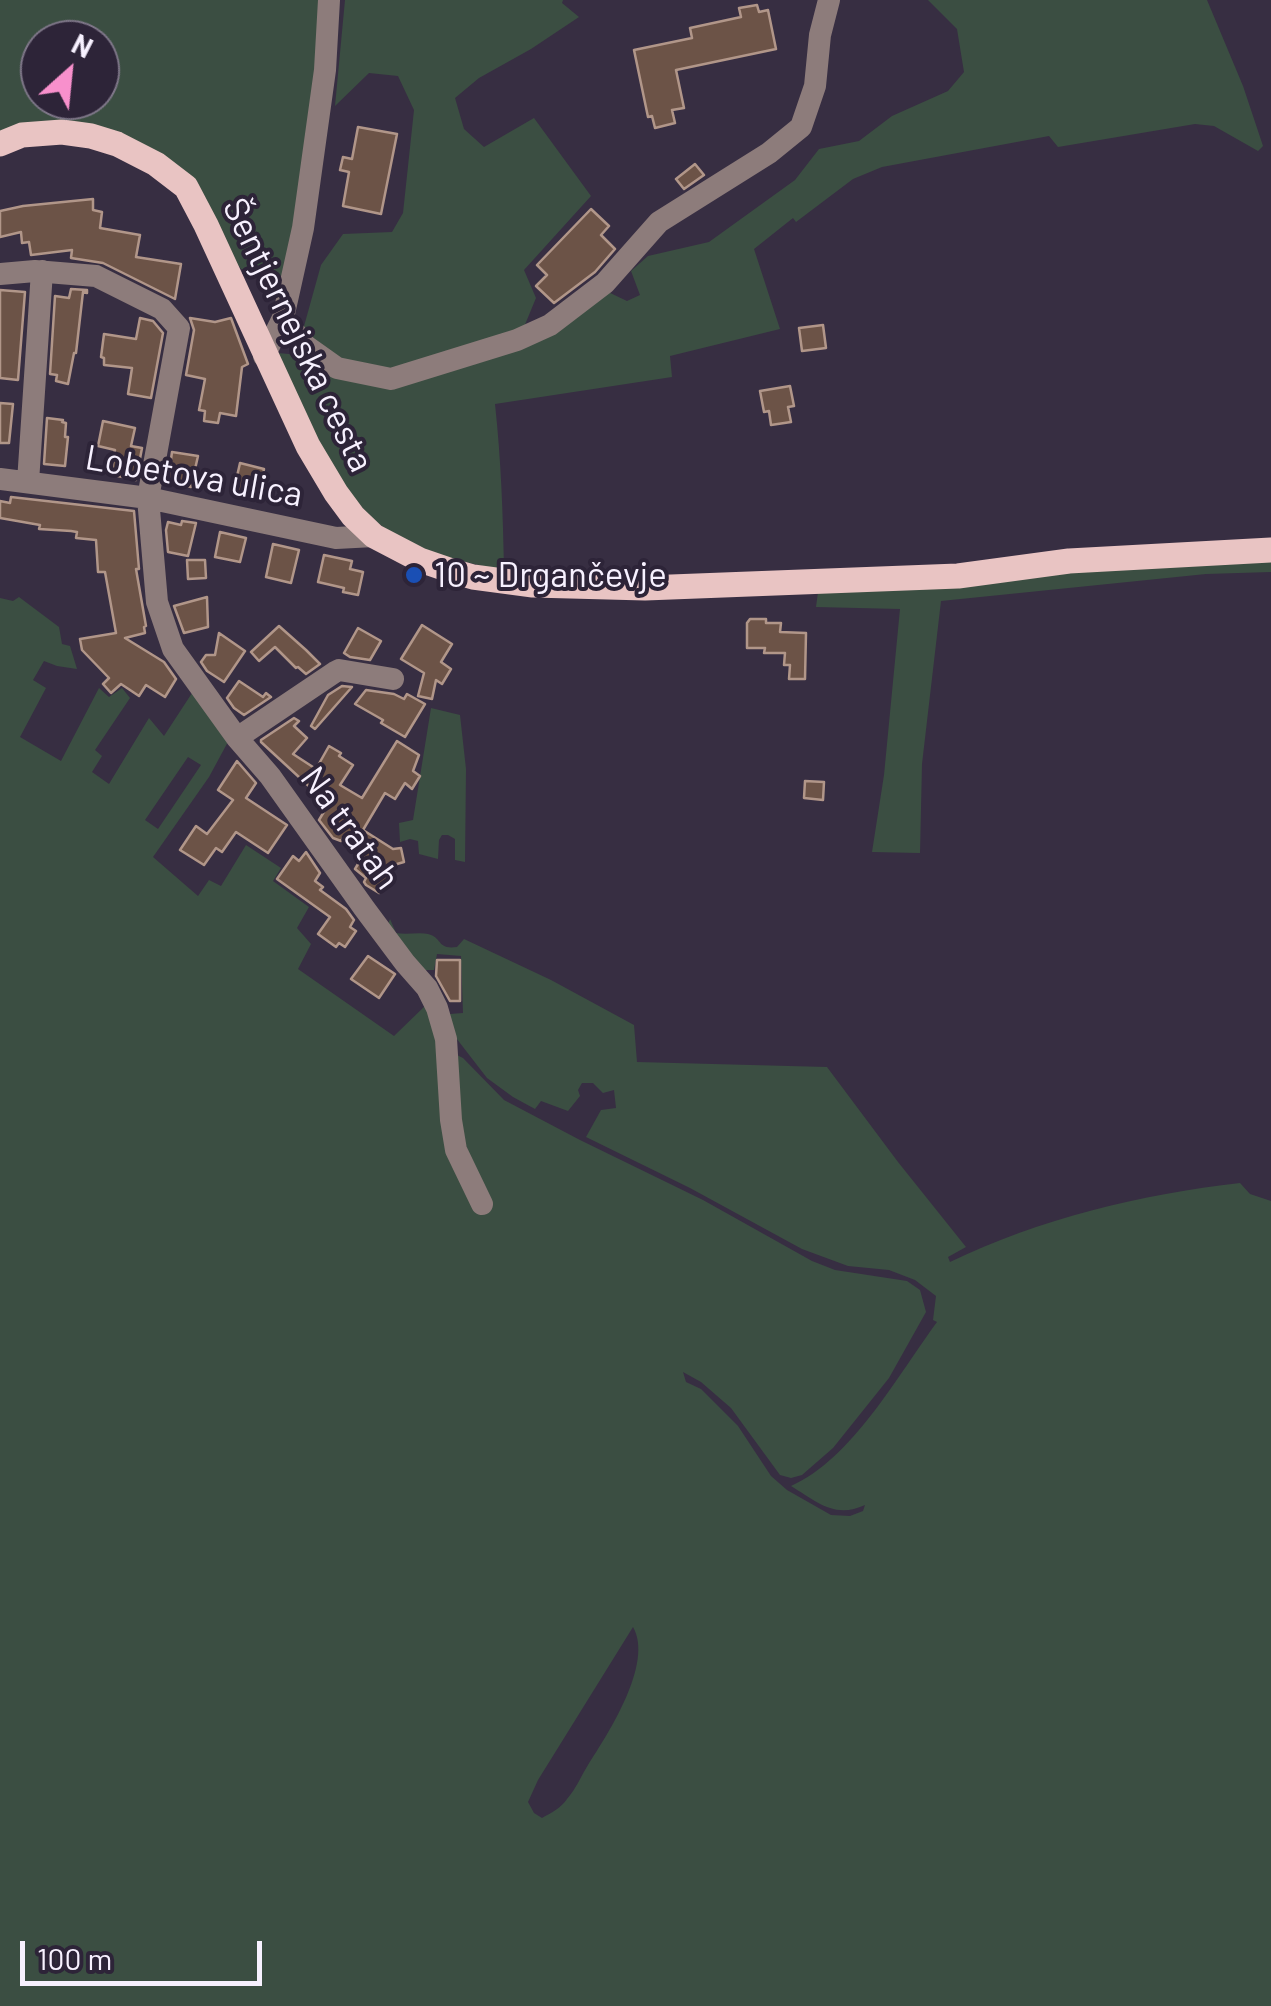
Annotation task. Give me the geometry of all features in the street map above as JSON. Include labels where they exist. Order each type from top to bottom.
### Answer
[{"type":"main road","name":"Šentjernejska cesta","points":[[0,144],[22,134],[62,132],[91,136],[156,164],[186,188],[317,462],[353,516],[374,536],[420,560],[452,571],[533,585],[645,588],[958,576],[1069,561],[1271,550]]},
{"type":"street","points":[[264,356],[283,318],[303,228],[325,70],[329,0]]},
{"type":"street","points":[[283,318],[306,346],[337,368],[391,379],[517,340],[550,325],[605,283],[659,222],[769,153],[801,127],[815,86],[828,0]]},
{"type":"street","points":[[0,274],[42,271],[28,482]]},
{"type":"street","name":"Na tratah","points":[[42,271],[96,276],[162,309],[179,328],[148,498],[157,602],[174,649],[427,988],[446,1040],[456,1150],[482,1204]]},
{"type":"street","name":"Lobetova ulica","points":[[0,479],[148,498],[336,538],[374,536]]},
{"type":"street","points":[[237,738],[334,672],[393,680]]},
{"type":"green space","points":[[0,0],[324,0],[312,145],[279,293],[258,272],[241,269],[155,153],[0,132]]},
{"type":"green space","points":[[345,0],[563,0],[579,17],[479,78],[455,98],[464,129],[484,147],[534,118],[591,196],[524,270],[536,298],[524,327],[606,291],[627,301],[640,295],[631,271],[648,256],[709,242],[795,180],[819,149],[859,141],[892,116],[948,91],[964,72],[957,29],[928,0],[1207,0],[1263,146],[1258,151],[1214,126],[1195,124],[1058,147],[1049,136],[882,167],[853,179],[754,249],[780,329],[670,356],[672,377],[495,404],[504,569],[496,569],[417,547],[384,527],[363,508],[344,485],[313,433],[278,353],[289,354],[320,375],[331,363],[301,337],[321,265],[343,234],[392,232],[403,213],[414,110],[398,76],[369,73],[335,106]]},
{"type":"green space","points":[[1271,559],[1271,572],[1206,574],[941,601],[922,764],[920,853],[872,852],[884,775],[900,609],[816,607],[818,592],[951,585],[1171,562]]},
{"type":"green space","points":[[19,597],[59,627],[62,644],[70,646],[77,669],[44,661],[33,680],[46,688],[20,737],[61,761],[99,688],[109,697],[122,688],[130,698],[95,750],[102,756],[92,772],[109,784],[149,718],[164,736],[194,690],[229,740],[209,777],[153,857],[198,896],[209,880],[221,886],[246,845],[281,868],[273,881],[309,907],[297,928],[311,944],[298,969],[394,1036],[427,1004],[433,1016],[449,1153],[474,1168],[456,1117],[453,1053],[463,1058],[504,1100],[703,1200],[812,1261],[835,1270],[907,1281],[920,1290],[926,1312],[889,1378],[833,1448],[802,1475],[780,1475],[731,1408],[683,1372],[686,1382],[701,1389],[738,1426],[771,1476],[787,1490],[831,1515],[850,1516],[863,1511],[865,1505],[835,1509],[791,1486],[834,1456],[872,1414],[937,1322],[933,1320],[936,1296],[915,1280],[889,1270],[848,1266],[802,1249],[586,1137],[601,1110],[616,1108],[614,1090],[603,1093],[593,1083],[582,1083],[580,1096],[568,1111],[541,1101],[535,1109],[513,1097],[487,1078],[453,1034],[450,1014],[463,1013],[461,956],[437,954],[434,970],[417,970],[386,929],[390,919],[396,933],[428,934],[446,947],[457,947],[464,939],[634,1025],[637,1062],[827,1067],[966,1247],[948,1257],[950,1262],[1055,1221],[1166,1194],[1240,1183],[1250,1194],[1271,1201],[1271,2006],[0,2006],[0,598],[13,601]],"holes":[[[188,757],[201,765],[158,829],[145,820]],[[633,1627],[638,1659],[626,1698],[573,1791],[562,1805],[542,1818],[528,1802],[538,1780]]]},
{"type":"green space","points":[[431,708],[460,715],[466,769],[465,862],[455,860],[455,839],[448,835],[439,840],[438,859],[419,854],[418,841],[400,842],[399,823],[413,820]]},
{"type":"building","points":[[757,5],[759,12],[768,10],[776,49],[676,70],[684,108],[672,110],[675,123],[655,128],[652,116],[648,117],[634,50],[692,38],[690,28],[741,17],[739,8]]},
{"type":"building","points":[[358,127],[397,134],[381,214],[343,206],[349,172],[340,170],[343,157],[352,159]]},
{"type":"building","points":[[695,164],[704,175],[684,189],[676,179]]},
{"type":"building","points":[[93,199],[93,210],[102,212],[100,228],[140,235],[136,257],[181,264],[175,299],[103,263],[71,258],[72,250],[31,255],[29,242],[22,243],[21,232],[0,237],[0,211]]},
{"type":"building","points":[[591,209],[609,226],[601,235],[615,249],[595,272],[554,303],[536,286],[547,275],[537,265]]},
{"type":"building","points":[[71,289],[87,290],[87,293],[83,292],[68,384],[56,381],[57,375],[50,374],[55,296],[69,298]]},
{"type":"building","points":[[0,290],[25,292],[18,380],[0,378]]},
{"type":"building","points":[[140,318],[153,321],[163,333],[151,398],[128,394],[132,368],[104,365],[101,357],[104,334],[136,339]]},
{"type":"building","points":[[190,318],[215,322],[231,318],[248,364],[242,367],[236,416],[220,413],[218,423],[204,421],[205,411],[199,410],[205,379],[186,375],[194,330]]},
{"type":"building","points":[[823,325],[826,348],[802,351],[799,328]]},
{"type":"building","points":[[790,386],[794,406],[788,407],[791,422],[771,425],[760,391]]},
{"type":"building","points":[[0,403],[13,404],[9,443],[0,443]]},
{"type":"building","points":[[47,418],[66,423],[65,466],[44,464]]},
{"type":"building","points":[[103,421],[135,428],[131,446],[142,448],[136,480],[118,476],[119,471],[112,469],[115,450],[98,446]]},
{"type":"building","points":[[172,452],[198,456],[191,487],[168,481]]},
{"type":"building","points":[[240,463],[264,469],[258,499],[233,494]]},
{"type":"building","points":[[11,497],[134,511],[136,569],[146,626],[145,633],[125,638],[164,662],[176,679],[165,697],[146,685],[139,696],[121,684],[111,693],[103,684],[109,678],[82,650],[80,639],[116,633],[105,572],[98,572],[96,540],[76,538],[77,532],[39,529],[40,525],[0,518],[0,501],[10,503]]},
{"type":"building","points":[[182,521],[196,523],[188,556],[168,552],[168,522],[181,525]]},
{"type":"building","points":[[220,532],[246,538],[240,562],[215,557]]},
{"type":"building","points":[[273,544],[299,550],[291,583],[266,577]]},
{"type":"building","points":[[324,555],[352,561],[350,569],[363,572],[358,595],[318,582]]},
{"type":"building","points":[[187,560],[205,560],[206,578],[188,579]]},
{"type":"building","points":[[207,597],[208,627],[184,633],[174,606]]},
{"type":"building","points":[[750,619],[781,623],[780,632],[806,633],[805,679],[789,679],[790,665],[784,665],[785,653],[747,648]]},
{"type":"building","points":[[422,625],[452,644],[441,662],[451,669],[442,684],[436,680],[432,699],[418,696],[424,673],[401,659]]},
{"type":"building","points":[[279,626],[320,664],[306,674],[275,647],[259,661],[251,652]]},
{"type":"building","points":[[358,628],[381,641],[370,660],[344,653]]},
{"type":"building","points":[[219,633],[245,651],[224,682],[201,662],[206,655],[215,655]]},
{"type":"building","points":[[239,681],[263,697],[266,693],[271,697],[244,715],[227,698]]},
{"type":"building","points":[[342,686],[352,687],[315,729],[311,726],[328,695]]},
{"type":"building","points":[[366,690],[404,699],[407,694],[425,704],[405,737],[355,704]]},
{"type":"building","points":[[294,718],[299,721],[294,726],[307,738],[293,754],[316,769],[329,746],[341,753],[339,756],[353,765],[340,785],[362,798],[397,741],[419,755],[413,771],[420,776],[412,789],[405,783],[395,799],[385,793],[363,830],[393,849],[401,848],[404,862],[397,864],[379,893],[366,885],[366,878],[355,869],[367,849],[344,836],[341,841],[333,838],[319,820],[326,802],[261,742]]},
{"type":"building","points":[[237,761],[256,783],[246,798],[287,825],[268,853],[236,832],[222,852],[216,848],[204,865],[180,850],[196,826],[207,834],[233,800],[218,790]]},
{"type":"building","points":[[805,781],[824,782],[823,800],[804,798]]},
{"type":"building","points":[[306,852],[320,873],[315,881],[323,887],[320,890],[354,920],[350,927],[356,931],[345,947],[339,943],[336,947],[318,934],[330,917],[277,879],[293,856],[299,861]]},
{"type":"building","points":[[368,956],[395,974],[379,998],[351,979]]},
{"type":"building","points":[[437,960],[460,960],[460,1001],[450,1001],[436,976]]},
{"type":"place","name":"10 ~ Drgančevje","points":[[414,575]]}]
